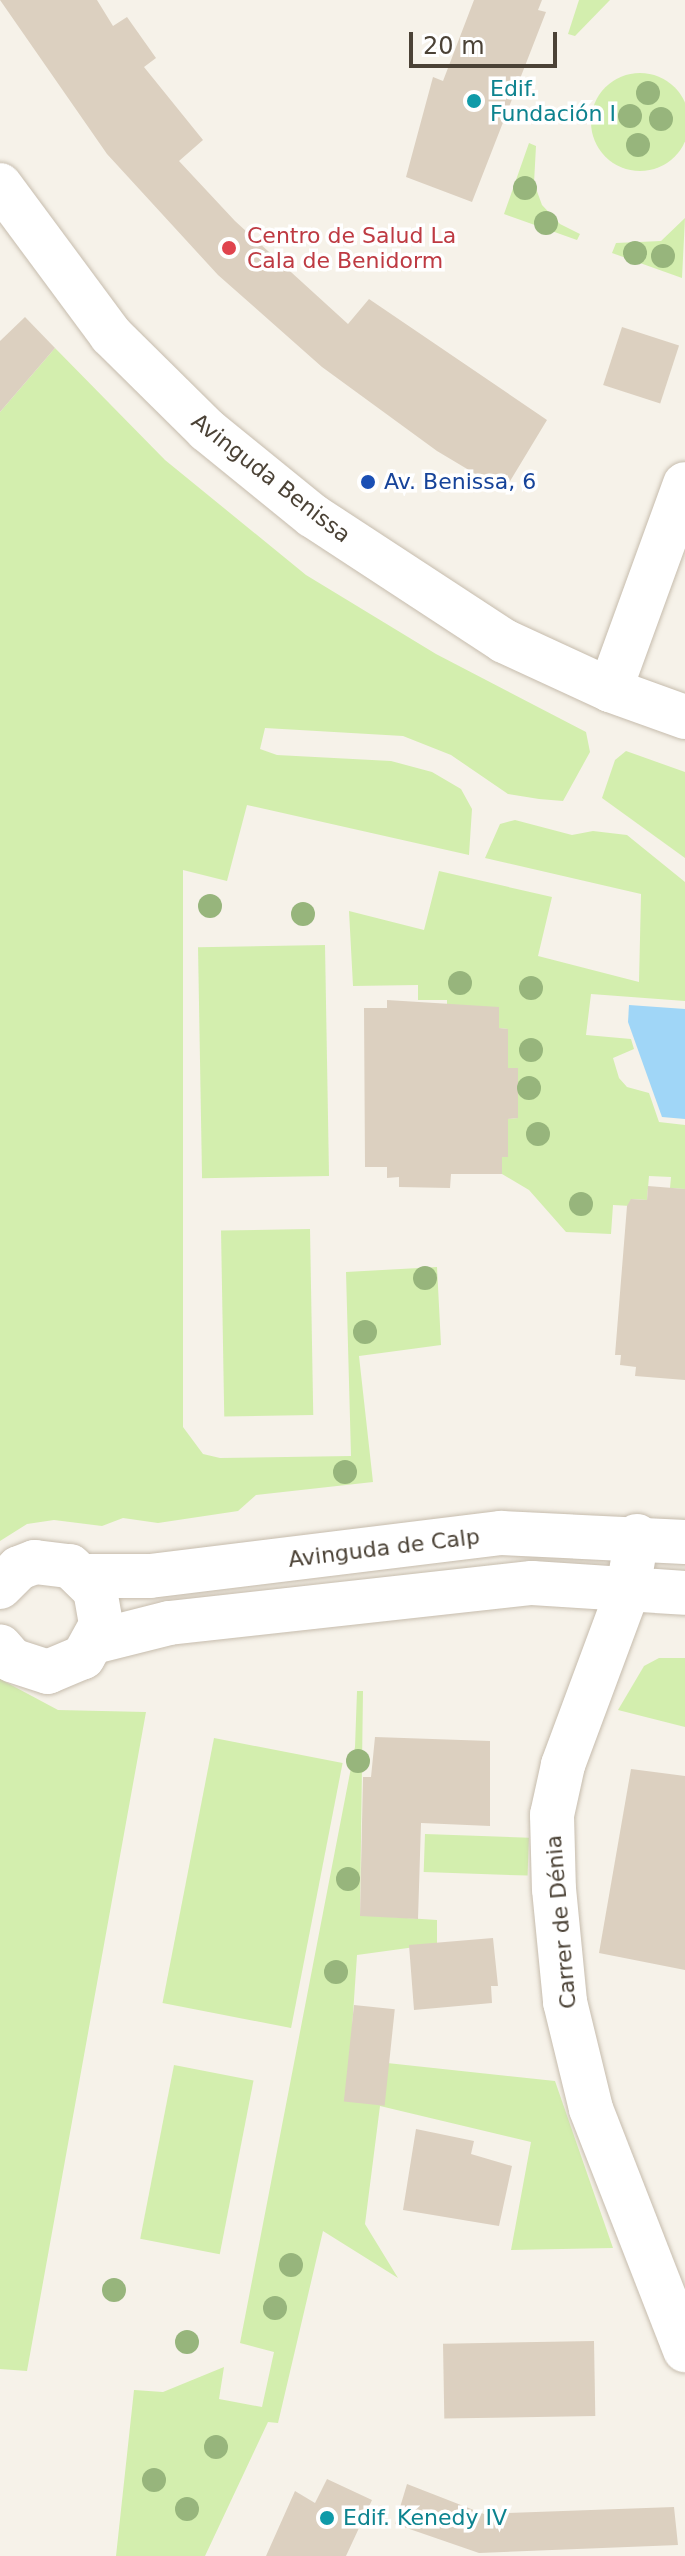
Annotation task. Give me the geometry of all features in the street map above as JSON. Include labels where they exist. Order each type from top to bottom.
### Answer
[{"type":"street","name":"Avinguda Benissa","points":[[0,185],[111,335],[207,430],[313,516],[504,641],[610,690],[685,717]]},
{"type":"street","points":[[610,690],[685,484]]},
{"type":"street","name":"Avinguda de Calp","points":[[0,1587],[19,1568],[35,1562],[70,1566],[84,1576],[150,1576],[501,1533],[637,1536],[685,1542]]},
{"type":"street","name":"Carrer de Dénia","points":[[637,1536],[628,1590],[570,1737],[552,1815],[554,1889],[565,2002],[591,2109],[685,2350]]},
{"type":"street","points":[[0,1646],[21,1665],[48,1672],[83,1657],[94,1642],[101,1607],[84,1576]]},
{"type":"street","points":[[94,1642],[169,1623],[532,1583],[685,1593]]},
{"type":"green space","points":[[579,0],[610,0],[575,36],[568,34]]},
{"type":"green space","points":[[640,73],[659,76],[675,87],[686,103],[689,122],[686,141],[675,157],[659,168],[640,171],[621,168],[605,157],[594,141],[591,122],[594,103],[605,87],[621,76]]},
{"type":"green space","points":[[529,143],[536,146],[534,183],[542,205],[560,224],[580,234],[577,240],[504,214]]},
{"type":"green space","points":[[685,218],[682,278],[612,253],[616,243],[661,241]]},
{"type":"green space","points":[[55,348],[165,460],[306,575],[436,654],[586,732],[590,752],[563,801],[508,794],[451,755],[403,736],[265,728],[260,749],[277,755],[391,761],[432,772],[461,789],[472,809],[469,855],[247,805],[227,881],[183,870],[183,1427],[203,1454],[220,1458],[351,1456],[346,1272],[437,1267],[441,1345],[359,1356],[373,1482],[256,1495],[238,1511],[158,1523],[123,1518],[102,1526],[54,1520],[27,1524],[0,1541],[0,412]]},
{"type":"green space","points":[[626,751],[685,772],[685,858],[602,798],[615,760]]},
{"type":"green space","points":[[515,820],[572,835],[593,831],[627,835],[685,882],[685,1001],[591,994],[586,1035],[631,1039],[634,1049],[613,1058],[619,1078],[627,1087],[649,1093],[659,1122],[685,1125],[685,1189],[670,1188],[671,1177],[649,1176],[647,1200],[632,1199],[631,1206],[613,1205],[611,1234],[566,1232],[529,1190],[502,1174],[502,1157],[508,1157],[508,1119],[518,1118],[518,1068],[508,1068],[508,1029],[499,1028],[499,1008],[447,1015],[447,1000],[418,1000],[418,985],[353,986],[349,911],[424,930],[439,871],[552,897],[538,956],[639,982],[641,894],[485,858],[500,824]]},
{"type":"green space","points":[[325,945],[329,1176],[202,1178],[198,947]]},
{"type":"green space","points":[[310,1229],[313,1415],[224,1417],[221,1231]]},
{"type":"green space","points":[[659,1658],[685,1658],[685,1727],[618,1710],[644,1666]]},
{"type":"green space","points":[[0,1679],[58,1710],[146,1712],[27,2371],[0,2369]]},
{"type":"green space","points":[[357,1691],[363,1691],[360,1915],[437,1920],[437,1944],[357,1955],[350,2059],[555,2081],[613,2248],[511,2250],[531,2142],[380,2106],[365,2224],[398,2278],[323,2231],[278,2423],[268,2422],[205,2556],[116,2556],[134,2390],[163,2392],[224,2367],[219,2399],[262,2407],[274,2352],[240,2343],[355,1747]]},
{"type":"green space","points":[[214,1738],[343,1763],[291,2028],[162,2003]]},
{"type":"green space","points":[[425,1834],[529,1838],[528,1876],[424,1872]]},
{"type":"green space","points":[[174,2065],[254,2080],[220,2254],[140,2239]]},
{"type":"water","points":[[629,1005],[685,1009],[685,1119],[662,1117],[628,1022]]},
{"type":"building","name":"Centro de Salud La Cala de Benidorm","points":[[0,0],[97,0],[113,26],[127,17],[156,58],[144,67],[203,140],[179,161],[235,221],[348,324],[369,299],[547,420],[504,491],[437,451],[322,367],[218,275],[107,154]]},
{"type":"building","name":"Edif. Fundación I","points":[[474,0],[542,0],[538,10],[546,12],[472,202],[406,177],[433,77],[443,81]]},
{"type":"building","points":[[25,317],[55,348],[0,412],[0,341]]},
{"type":"building","points":[[622,327],[679,346],[660,404],[603,385]]},
{"type":"building","points":[[387,1000],[499,1007],[499,1028],[508,1029],[508,1068],[518,1068],[518,1118],[508,1119],[508,1157],[502,1157],[502,1174],[451,1174],[450,1188],[399,1187],[399,1177],[387,1178],[387,1167],[365,1167],[364,1008],[387,1008]]},
{"type":"building","points":[[648,1186],[685,1189],[685,1380],[635,1376],[636,1367],[620,1365],[621,1355],[615,1355],[627,1206],[631,1199],[647,1200]]},
{"type":"building","points":[[375,1737],[490,1741],[490,1826],[421,1823],[418,1919],[360,1916],[363,1777],[371,1777]]},
{"type":"building","points":[[631,1769],[685,1776],[685,1970],[599,1953]]},
{"type":"building","points":[[493,1938],[498,1986],[491,1986],[492,2003],[414,2010],[409,1945]]},
{"type":"building","points":[[354,2005],[395,2009],[385,2106],[344,2101]]},
{"type":"building","points":[[416,2129],[474,2141],[471,2154],[512,2166],[499,2226],[403,2210]]},
{"type":"building","points":[[594,2341],[595,2416],[444,2419],[443,2344]]},
{"type":"building","name":"Edif. Kenedy IV","points":[[327,2479],[372,2500],[346,2556],[266,2556],[295,2491],[315,2503]]},
{"type":"building","points":[[407,2484],[484,2514],[674,2507],[678,2545],[479,2553],[395,2524]]},
{"type":"place","name":"Edif. Fundación I","points":[[474,101]]},
{"type":"place","name":"Centro de Salud La Cala de Benidorm","points":[[229,248]]},
{"type":"place","name":"Av. Benissa, 6","points":[[368,482]]},
{"type":"place","name":"Edif. Kenedy IV","points":[[327,2518]]}]
